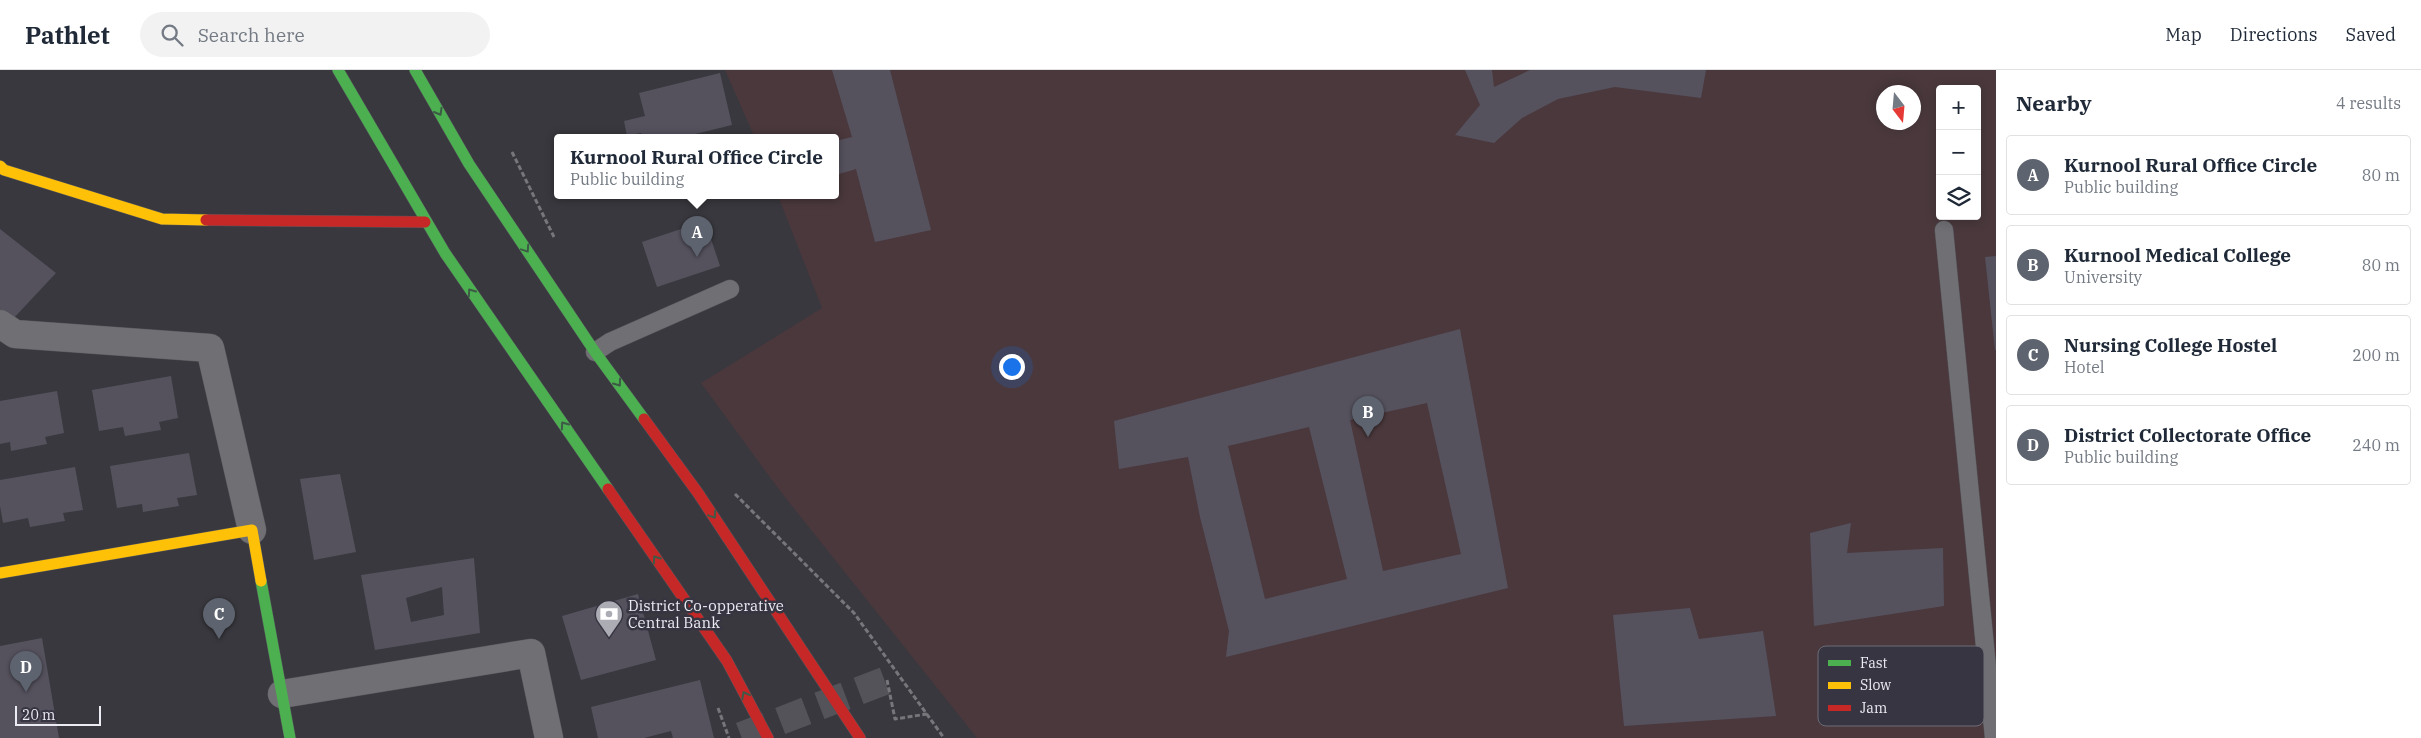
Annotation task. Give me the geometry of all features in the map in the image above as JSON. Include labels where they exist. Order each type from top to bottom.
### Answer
[{"type":"main road","points":[[338,70],[425,222],[727,661],[768,738]]},
{"type":"main road","points":[[414,70],[469,164],[595,352],[698,493],[860,738]]},
{"type":"main road","points":[[0,166],[4,170],[162,219],[425,222]]},
{"type":"main road","points":[[0,573],[252,530],[290,738]]},
{"type":"street","points":[[0,324],[15,334],[210,348],[252,530]]},
{"type":"street","points":[[282,694],[531,653],[549,738]]},
{"type":"lane","points":[[1944,230],[1994,738]]},
{"type":"lane","points":[[595,352],[610,342],[730,289]]},
{"type":"path","points":[[512,152],[559,246]]},
{"type":"path","points":[[733,492],[854,614],[944,738]]},
{"type":"path","points":[[887,680],[895,719],[927,714]]},
{"type":"shaded area","points":[[725,70],[1996,70],[1996,738],[977,738],[780,491],[701,383],[822,308],[779,199],[839,199],[839,134],[753,134]]},
{"type":"building","points":[[832,70],[890,70],[931,230],[875,242],[856,169],[839,174],[839,140],[852,137]]},
{"type":"building","points":[[1465,70],[1492,70],[1494,87],[1530,70],[1706,70],[1701,98],[1615,87],[1558,99],[1522,118],[1494,143],[1455,135],[1480,105]]},
{"type":"building","points":[[720,73],[732,125],[695,134],[627,134],[624,121],[645,116],[639,93]]},
{"type":"building","points":[[705,221],[720,266],[657,287],[642,242]]},
{"type":"building","points":[[0,229],[56,273],[12,320],[0,310]]},
{"type":"building","points":[[1996,256],[1996,350],[1995,350],[1985,257]]},
{"type":"building","points":[[1460,329],[1508,588],[1226,657],[1229,631],[1200,517],[1188,457],[1119,469],[1114,421]],"holes":[[[1427,403],[1461,554],[1383,571],[1350,420]],[[1309,427],[1347,579],[1265,599],[1228,446]]]},
{"type":"building","points":[[171,376],[178,418],[159,422],[161,430],[125,436],[123,427],[99,431],[92,390]]},
{"type":"building","points":[[57,391],[64,433],[45,437],[47,444],[11,451],[10,442],[0,444],[0,401]]},
{"type":"building","points":[[189,453],[197,495],[177,498],[179,506],[143,512],[142,504],[117,508],[110,466]]},
{"type":"building","points":[[75,467],[83,510],[63,513],[65,521],[30,527],[28,518],[3,523],[0,506],[0,480]]},
{"type":"building","points":[[340,474],[356,552],[314,560],[300,479]]},
{"type":"building","points":[[1851,523],[1847,553],[1943,548],[1944,606],[1814,626],[1810,533]]},
{"type":"building","points":[[474,558],[480,633],[375,650],[361,575]],"holes":[[[442,587],[444,615],[411,622],[406,598]]]},
{"type":"building","name":"District Co-opperative Central Bank","points":[[638,594],[656,660],[581,680],[562,616]]},
{"type":"building","points":[[1690,608],[1699,639],[1763,631],[1776,716],[1624,726],[1613,615]]},
{"type":"building","points":[[42,638],[59,738],[0,738],[0,646]]},
{"type":"building","points":[[700,680],[714,738],[673,738],[671,731],[644,738],[598,738],[591,707]]},
{"type":"tunnel","points":[[741,736],[887,680]]},
{"type":"traffic: fast","points":[[338,70],[445,253],[608,489]]},
{"type":"traffic: fast","points":[[415,70],[469,164],[595,352],[644,419]]},
{"type":"traffic: fast","points":[[261,581],[290,738]]},
{"type":"traffic: slow","points":[[0,166],[4,170],[162,219],[206,220]]},
{"type":"traffic: slow","points":[[0,573],[252,530],[261,581]]},
{"type":"traffic: jam","points":[[206,220],[425,222]]},
{"type":"traffic: jam","points":[[644,419],[698,493],[860,738]]},
{"type":"traffic: jam","points":[[608,489],[727,661],[768,738]]},
{"type":"place","name":"Kurnool Rural Office Circle","points":[[697,257]]},
{"type":"place","name":"Kurnool Medical College","points":[[1368,437]]},
{"type":"place","name":"District Co-opperative Central Bank","points":[[609,638]]},
{"type":"place","name":"Nursing College Hostel","points":[[219,639]]},
{"type":"place","name":"District Collectorate Office","points":[[26,692]]}]
